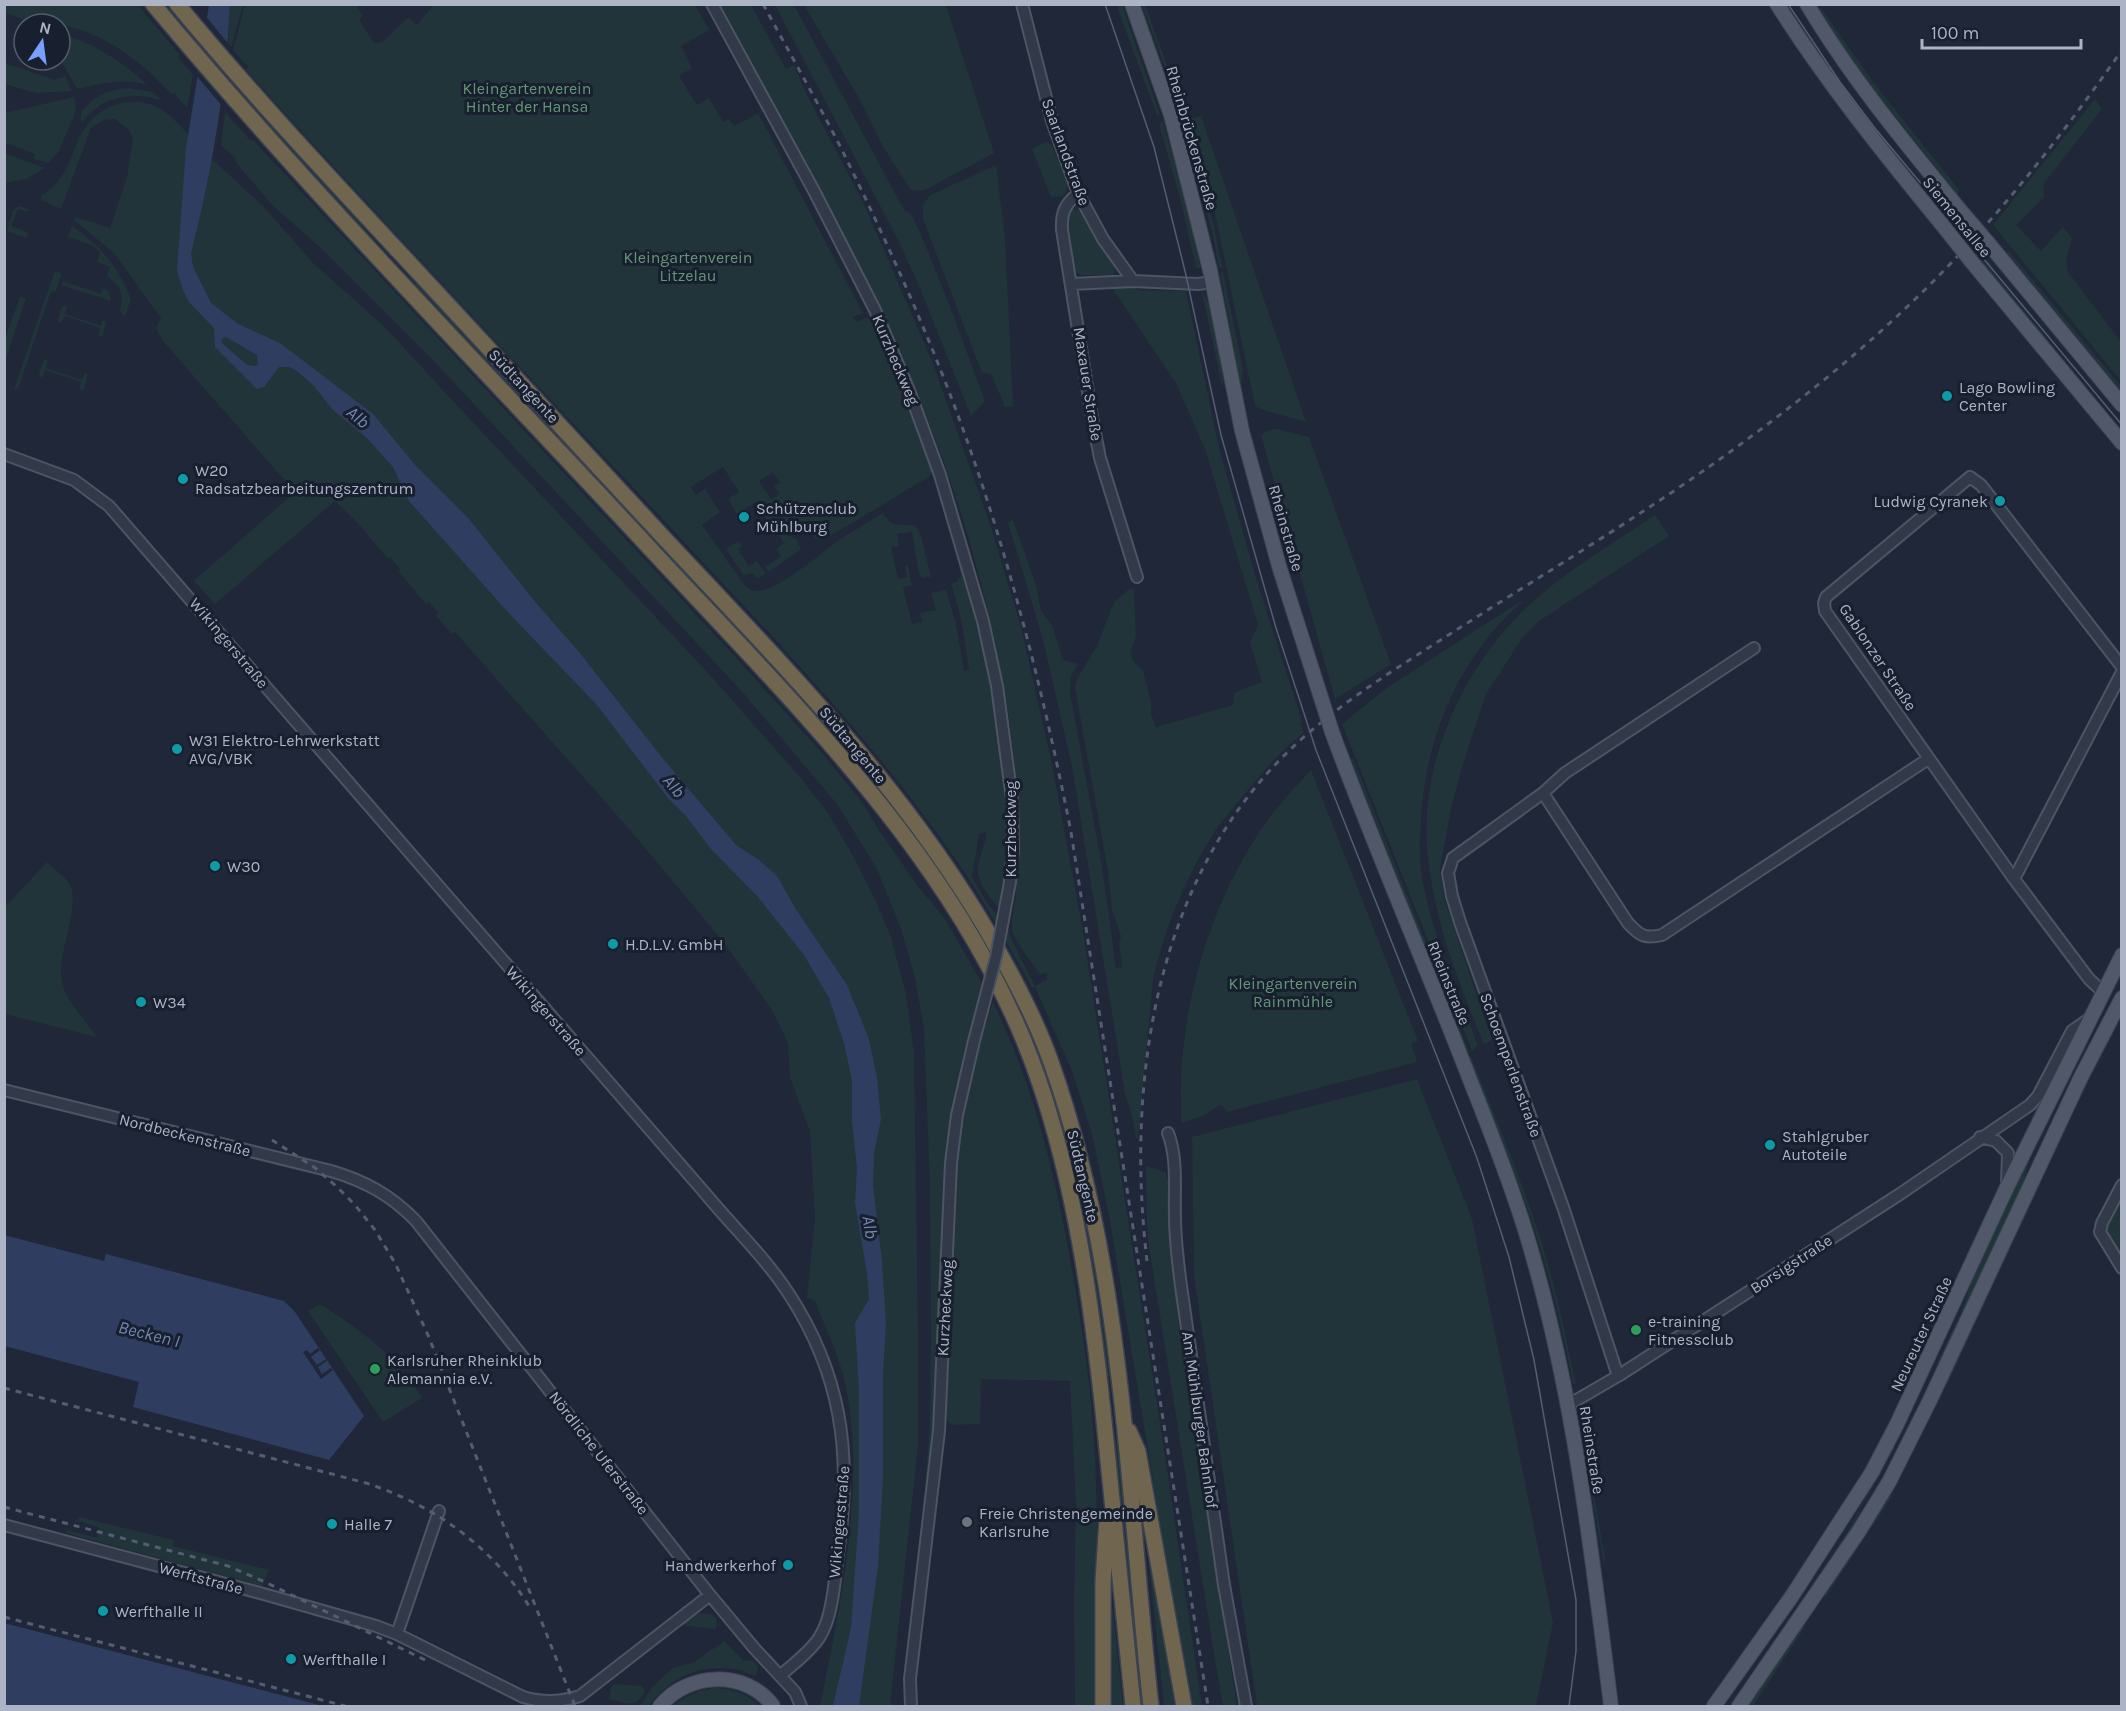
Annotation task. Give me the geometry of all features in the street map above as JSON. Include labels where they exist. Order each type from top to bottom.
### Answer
[{"type":"highway","name":"Südtangente","points":[[153,4],[231,97],[813,725],[896,825],[958,915],[990,969],[1016,1022],[1038,1077],[1057,1137],[1076,1221],[1088,1291],[1110,1470],[1133,1707]]},
{"type":"highway","name":"Südtangente","points":[[177,4],[302,148],[822,708],[903,806],[943,860],[1003,958],[1028,1007],[1053,1070],[1074,1134],[1092,1211],[1104,1277],[1123,1414],[1151,1707]]},
{"type":"highway","points":[[1123,1414],[1138,1452],[1184,1707]]},
{"type":"highway","points":[[1103,1707],[1103,1582],[1110,1470]]},
{"type":"main road","name":"Rheinbrückenstraße","points":[[1132,4],[1171,115],[1212,282]]},
{"type":"main road","name":"Siemensallee","points":[[1777,4],[1809,55],[1843,102],[2121,443]]},
{"type":"main road","name":"Siemensallee","points":[[1807,4],[1821,29],[1893,128],[2121,405]]},
{"type":"main road","name":"Rheinstraße","points":[[1212,282],[1242,431],[1279,566],[1332,732],[1500,1158],[1526,1231],[1544,1293],[1568,1405],[1595,1570],[1611,1707]]},
{"type":"main road","name":"Neureuter Straße","points":[[1714,1707],[1792,1596],[1872,1472],[1897,1424],[2007,1187],[2121,955]]},
{"type":"main road","name":"Gablonzer Straße","points":[[2103,992],[2121,999]]},
{"type":"main road","points":[[1739,1707],[1859,1531],[1889,1482],[2076,1087],[2121,999]]},
{"type":"main road","points":[[660,1707],[687,1685],[702,1680],[718,1679],[732,1681],[758,1692],[773,1707]]},
{"type":"street","name":"Kurzheckweg","points":[[712,4],[814,191],[875,310],[910,393],[937,466],[983,621],[997,687],[1012,799],[1013,849],[1010,882],[996,957],[957,1114],[951,1163],[939,1431],[910,1679],[911,1707]]},
{"type":"street","name":"Saarlandstraße","points":[[1022,4],[1052,121],[1076,187],[1103,239],[1133,281]]},
{"type":"street","name":"Maxauer Straße","points":[[1076,187],[1061,216],[1092,417],[1100,458],[1137,577]]},
{"type":"street","points":[[1072,284],[1133,281],[1198,284],[1212,282]]},
{"type":"street","name":"Wikingerstraße","points":[[4,454],[74,480],[109,506],[704,1192],[788,1292],[818,1345],[828,1372],[842,1432],[844,1491],[842,1527],[827,1622],[818,1640],[780,1676]]},
{"type":"street","name":"Gablonzer Straße","points":[[2103,992],[2089,979],[2014,879],[1825,611],[1824,603],[1826,597],[1970,477],[1981,486],[2121,667]]},
{"type":"street","name":"Schoemperlenstraße","points":[[1618,1376],[1563,1208],[1460,922],[1448,873],[1450,863],[1457,854],[1543,794],[1565,773],[1754,648]]},
{"type":"street","points":[[2014,879],[2121,672]]},
{"type":"street","points":[[1543,794],[1628,923],[1638,933],[1650,938],[1669,930],[1928,759]]},
{"type":"street","name":"Borsigstraße","points":[[1568,1405],[1618,1376],[1900,1194],[1980,1137],[2030,1105],[2038,1096],[2072,1031],[2089,1019]]},
{"type":"street","name":"Nordbeckenstraße","points":[[4,1090],[314,1167],[364,1183]]},
{"type":"street","name":"Am Mühlburger Bahnhof","points":[[1168,1133],[1176,1185],[1176,1254],[1224,1585],[1246,1707]]},
{"type":"street","points":[[1980,1137],[1996,1141],[2008,1153],[2007,1187]]},
{"type":"street","name":"Nördliche Uferstraße","points":[[364,1183],[392,1198],[416,1221],[710,1595],[754,1648],[795,1692],[801,1707]]},
{"type":"street","points":[[2121,1185],[2102,1223],[2100,1232],[2121,1268]]},
{"type":"street","points":[[397,1634],[439,1511]]},
{"type":"street","name":"Werftstraße","points":[[4,1526],[376,1626],[397,1634],[524,1697],[538,1701],[560,1701],[580,1696],[710,1595]]},
{"type":"green space","points":[[4,5],[138,5],[180,55],[178,57],[193,75],[187,108],[174,93],[172,95],[147,70],[120,49],[72,27],[72,12],[12,12],[12,15],[5,12]]},
{"type":"green space","points":[[230,5],[243,5],[231,48],[228,46]]},
{"type":"green space","points":[[245,5],[360,5],[357,7],[363,16],[359,19],[374,43],[382,42],[408,18],[417,25],[434,5],[695,5],[709,30],[681,46],[692,68],[679,76],[697,105],[709,98],[723,122],[729,119],[734,126],[758,113],[863,313],[853,317],[856,322],[866,318],[872,319],[890,357],[933,467],[927,478],[821,540],[815,538],[810,530],[804,531],[799,536],[775,524],[771,526],[756,502],[737,514],[728,499],[739,492],[723,467],[691,487],[696,495],[705,489],[720,512],[702,525],[744,584],[750,590],[755,591],[783,581],[837,542],[883,513],[894,524],[916,526],[921,536],[931,577],[922,578],[919,574],[912,532],[897,534],[899,547],[891,546],[898,579],[907,577],[905,566],[908,566],[912,585],[903,587],[912,624],[922,622],[920,613],[936,610],[931,593],[946,590],[956,624],[964,671],[969,669],[966,647],[951,584],[957,582],[961,575],[946,508],[980,632],[1006,783],[1009,830],[1006,881],[1004,881],[1000,908],[984,889],[979,878],[978,866],[986,832],[979,834],[972,877],[989,906],[1007,924],[1011,939],[1035,986],[1047,980],[1047,973],[1040,974],[1020,946],[1012,930],[1018,852],[1016,777],[1002,675],[970,543],[921,402],[891,334],[826,201],[719,5],[751,5],[786,69],[794,65],[804,89],[864,204],[932,361],[990,524],[1021,627],[1052,764],[1082,926],[1202,1706],[1192,1706],[1109,1215],[1092,1134],[1072,1071],[1035,987],[1032,988],[963,870],[905,790],[837,708],[347,181],[246,70],[248,67],[233,50]],"holes":[[[773,472],[780,483],[774,486],[779,494],[771,499],[759,481]]]},
{"type":"green space","points":[[775,5],[794,5],[904,210],[911,214],[920,232],[985,401],[971,416],[899,242]]},
{"type":"green space","points":[[804,5],[946,5],[994,153],[925,190],[910,189],[881,143],[860,100]]},
{"type":"green space","points":[[1122,5],[1160,115],[1157,115],[1117,7]]},
{"type":"green space","points":[[1142,5],[1145,5],[1170,73],[1165,67]]},
{"type":"green space","points":[[1821,8],[1877,87],[1960,191],[1957,194],[1839,41],[1819,9]]},
{"type":"green space","points":[[72,38],[107,54],[147,85],[121,82],[77,89],[67,72],[72,72]]},
{"type":"green space","points":[[5,63],[12,65],[12,72],[31,72],[55,80],[65,76],[72,91],[36,93],[5,84]]},
{"type":"green space","points":[[233,84],[360,223],[378,246],[233,89]]},
{"type":"green space","points":[[128,88],[153,92],[161,100],[144,96],[113,99],[92,111],[81,124],[81,112],[91,102],[108,92]]},
{"type":"green space","points":[[74,97],[76,111],[59,151],[49,163],[34,159],[35,154],[5,143],[5,113]]},
{"type":"green space","points":[[2095,99],[2102,109],[2045,182],[2044,197],[2016,225],[2041,251],[2063,227],[2072,238],[2066,261],[2068,272],[2121,342],[2121,381],[1993,225]]},
{"type":"green space","points":[[124,102],[154,105],[167,114],[188,134],[186,157],[210,167],[212,159],[265,208],[313,263],[385,327],[709,674],[801,778],[828,813],[876,902],[891,937],[906,994],[914,1053],[918,1445],[890,1706],[820,1706],[848,1545],[853,1462],[851,1422],[842,1372],[815,1301],[807,1297],[815,1219],[810,1131],[790,1078],[788,1043],[772,1010],[725,944],[630,830],[455,632],[452,634],[436,616],[439,613],[429,602],[426,604],[398,571],[400,569],[390,557],[388,559],[358,523],[335,501],[215,604],[194,581],[295,492],[162,340],[156,328],[161,318],[114,253],[74,220],[75,217],[110,228],[127,177],[133,138],[127,128],[114,119],[104,120],[91,128],[61,209],[41,200],[41,196],[65,171],[82,132],[91,120],[104,110]]},
{"type":"green space","points":[[225,112],[730,651],[824,755],[864,805],[920,889],[944,917],[984,987],[963,1061],[951,1123],[934,1432],[921,1545],[930,1421],[931,1340],[930,1187],[924,1029],[915,978],[901,929],[877,869],[837,804],[745,695],[431,358],[322,249],[271,204],[235,161],[236,159],[221,145]]},
{"type":"green space","points":[[1181,116],[1185,117],[1214,226],[1222,267],[1219,267],[1212,231]]},
{"type":"green space","points":[[1201,116],[1306,422],[1255,406],[1215,213],[1191,119]]},
{"type":"green space","points":[[1163,121],[1201,268],[1196,268],[1181,202],[1159,124]]},
{"type":"green space","points":[[1045,142],[1051,144],[1069,184],[1064,196],[1051,197],[1032,149]]},
{"type":"green space","points":[[5,153],[45,168],[26,179],[5,183]]},
{"type":"green space","points":[[996,165],[1005,238],[1013,406],[1005,407],[991,374],[982,373],[923,219],[923,205],[930,195]]},
{"type":"green space","points":[[19,206],[28,209],[28,212],[18,209],[11,226],[29,233],[26,238],[7,231],[13,210]]},
{"type":"green space","points":[[1070,209],[1082,212],[1115,267],[1116,272],[1113,275],[1081,275],[1073,272],[1066,219]]},
{"type":"green space","points":[[72,226],[99,249],[121,277],[131,299],[125,317],[120,311],[122,300],[120,291],[116,283],[107,276],[110,267],[97,262],[100,252],[94,246],[68,237]]},
{"type":"green space","points":[[2008,250],[2121,386],[2121,391],[2011,258],[2006,251]]},
{"type":"green space","points":[[1978,254],[2121,430],[2121,433],[1975,257]]},
{"type":"green space","points":[[1223,272],[1243,370],[1241,386],[1220,273]]},
{"type":"green space","points":[[54,273],[62,273],[55,292],[51,291],[18,389],[14,389]]},
{"type":"green space","points":[[63,281],[101,294],[103,287],[109,292],[111,301],[61,285]]},
{"type":"green space","points":[[416,283],[480,348],[667,550],[801,699],[880,792],[953,889],[1014,994],[1039,1050],[1053,1089],[1084,1210],[1110,1375],[1108,1378],[1096,1299],[1053,1103],[935,869],[425,297],[414,284]]},
{"type":"green space","points":[[1111,286],[1132,286],[1138,290],[1186,291],[1219,448],[1304,733],[1287,747],[1250,787],[1217,828],[1178,901],[1153,980],[1138,1139],[1125,1094],[1072,766],[1043,640],[1008,522],[1013,520],[1037,588],[1041,611],[1052,625],[1063,660],[1078,664],[1071,676],[1070,693],[1102,866],[1116,968],[1122,967],[1119,943],[1121,936],[1112,910],[1108,871],[1075,688],[1077,679],[1097,646],[1114,602],[1129,589],[1134,590],[1136,637],[1130,652],[1134,662],[1143,671],[1151,701],[1151,714],[1156,727],[1233,705],[1234,693],[1262,682],[1250,642],[1258,625],[1205,449],[1176,383]]},
{"type":"green space","points":[[1202,292],[1213,320],[1224,385],[1222,385]]},
{"type":"green space","points":[[20,297],[26,298],[5,362],[5,338]]},
{"type":"green space","points":[[67,306],[65,314],[101,326],[103,318],[106,322],[103,336],[98,336],[100,328],[65,316],[59,323],[62,307]]},
{"type":"green space","points":[[44,360],[48,360],[46,368],[82,380],[85,373],[88,374],[84,389],[79,390],[81,382],[45,370],[40,377],[39,372]]},
{"type":"green space","points":[[1277,429],[1309,437],[1391,664],[1335,699],[1261,435],[1268,430]]},
{"type":"green space","points":[[1655,515],[1669,536],[1539,621],[1523,637],[1486,694],[1462,767],[1451,809],[1440,868],[1444,898],[1492,1040],[1484,1044],[1466,1001],[1444,935],[1429,866],[1426,830],[1429,794],[1436,759],[1463,691],[1482,660],[1504,631],[1529,605],[1559,580]]},
{"type":"green space","points":[[775,529],[796,539],[801,549],[769,572],[765,567],[781,556],[776,549],[784,543]]},
{"type":"green space","points":[[739,541],[742,546],[738,549],[749,566],[757,561],[766,574],[758,578],[751,573],[744,576],[727,551],[727,548]]},
{"type":"green space","points":[[1521,601],[1482,645],[1452,694],[1433,748],[1422,805],[1421,874],[1440,945],[1478,1046],[1472,1051],[1342,724],[1388,687]]},
{"type":"green space","points":[[1353,758],[1469,1052],[1466,1053],[1351,759]]},
{"type":"green space","name":"Kleingartenverein Rainmühle","points":[[1311,770],[1418,1041],[1411,1043],[1417,1062],[1227,1112],[1221,1104],[1203,1116],[1181,1123],[1181,1068],[1187,1019],[1201,958],[1211,929],[1236,871],[1252,844],[1269,818]]},
{"type":"green space","points":[[47,862],[68,882],[73,894],[71,918],[62,959],[64,989],[97,1037],[5,1014],[5,907]]},
{"type":"green space","points":[[993,1002],[1021,1068],[1043,1136],[1060,1205],[1081,1326],[1091,1403],[1096,1479],[1096,1706],[1075,1706],[1076,1507],[1070,1381],[981,1379],[980,1424],[952,1425],[946,1416],[956,1166],[970,1076]]},
{"type":"green space","points":[[2095,1020],[2098,1021],[2033,1152],[2024,1183],[1940,1364],[1937,1363],[1963,1308],[1974,1273]]},
{"type":"green space","points":[[2112,1033],[1946,1387],[1947,1379],[2082,1090]]},
{"type":"green space","points":[[1471,1056],[1537,1227],[1554,1286],[1576,1385],[1573,1383],[1554,1297],[1534,1227],[1469,1057]]},
{"type":"green space","points":[[1417,1079],[1472,1219],[1553,1623],[1536,1706],[1257,1706],[1194,1275],[1192,1137]]},
{"type":"green space","points":[[1146,1166],[1165,1172],[1170,1187],[1170,1221],[1179,1324],[1237,1706],[1223,1706],[1216,1666],[1149,1247]]},
{"type":"green space","points":[[2121,1195],[2121,1256],[2106,1228]]},
{"type":"green space","name":"Karlsruher Rheinklub Alemannia e.V.","points":[[320,1304],[350,1324],[389,1356],[422,1398],[383,1422],[308,1311]]},
{"type":"green space","points":[[1579,1413],[1580,1415],[1606,1564],[1604,1563]]},
{"type":"green space","points":[[1114,1432],[1119,1453],[1144,1706],[1140,1706]]},
{"type":"green space","points":[[1892,1446],[1895,1447],[1862,1506],[1849,1536],[1813,1588],[1811,1586],[1847,1533]]},
{"type":"green space","points":[[1893,1495],[1825,1598],[1825,1593],[1886,1499]]},
{"type":"green space","points":[[79,1517],[174,1540],[173,1546],[269,1570],[262,1586],[66,1533],[67,1530],[97,1538],[99,1527],[70,1519],[78,1520]]},
{"type":"green space","points":[[1154,1562],[1180,1706],[1164,1706],[1149,1563]]},
{"type":"green space","points":[[1110,1609],[1113,1609],[1123,1706],[1110,1706]]},
{"type":"green space","points":[[701,1613],[711,1614],[716,1618],[715,1629],[681,1625],[691,1616]]},
{"type":"green space","points":[[1807,1624],[1753,1706],[1746,1706],[1796,1633]]},
{"type":"green space","points":[[724,1641],[743,1660],[753,1661],[758,1667],[756,1676],[726,1668],[697,1671],[671,1684],[649,1706],[640,1706],[653,1686],[673,1668],[694,1662]]},
{"type":"green space","points":[[614,1684],[642,1686],[645,1691],[638,1701],[630,1704],[609,1699]]},
{"type":"green space","points":[[713,1688],[738,1692],[760,1706],[673,1706],[692,1694]]},
{"type":"water","name":"Alb","points":[[209,5],[230,5],[217,130],[191,253],[193,267],[211,303],[238,324],[280,343],[373,414],[416,466],[469,519],[536,603],[579,652],[664,760],[736,845],[759,860],[777,876],[797,911],[847,985],[869,1039],[877,1078],[881,1119],[874,1153],[873,1185],[882,1261],[886,1324],[883,1373],[883,1476],[878,1566],[859,1706],[833,1706],[851,1628],[859,1512],[859,1390],[855,1323],[869,1299],[855,1203],[857,1168],[852,1121],[852,1080],[844,1043],[829,998],[804,955],[758,897],[711,849],[686,816],[668,798],[597,705],[505,609],[409,501],[393,467],[366,437],[333,410],[313,385],[296,370],[279,367],[264,387],[257,389],[215,347],[214,328],[189,302],[177,271],[186,148]],"holes":[[[226,337],[257,355],[258,364],[247,365],[221,340]]]},
{"type":"water","name":"Becken I","points":[[4,1235],[104,1261],[106,1254],[284,1301],[295,1312],[364,1416],[329,1460],[133,1407],[139,1382],[5,1346]]},
{"type":"water","points":[[4,1623],[31,1630],[323,1706],[5,1706]]},
{"type":"pier","points":[[204,14],[231,47],[223,107],[195,74]]},
{"type":"pier","points":[[318,1348],[320,1350],[311,1357],[317,1365],[326,1359],[327,1361],[318,1367],[322,1374],[331,1368],[333,1370],[321,1379],[303,1352],[307,1350],[310,1354]]},
{"type":"tram line","points":[[1105,4],[1154,147],[1185,271],[1221,435],[1276,628],[1316,750],[1477,1158],[1509,1257],[1534,1360],[1576,1600],[1576,1651],[1569,1706]]},
{"type":"tram line","points":[[1788,4],[1840,82],[1874,127],[2122,425]]},
{"type":"railway","points":[[763,4],[841,148],[930,343],[982,484],[1017,598],[1046,715],[1071,832],[1208,1706]]},
{"type":"railway","points":[[1147,1261],[1141,1190],[1142,1119],[1148,1047],[1162,977],[1184,910],[1215,846],[1255,788],[1305,736],[1361,692],[1676,490],[1777,417],[1840,367],[1930,285],[1985,226],[2056,140],[2122,50]]},
{"type":"railway","points":[[272,1140],[314,1167],[337,1187],[375,1230],[395,1263],[428,1335],[575,1706]]},
{"type":"railway","points":[[4,1388],[366,1483],[391,1492],[437,1516],[478,1546],[497,1564],[529,1606]]},
{"type":"railway","points":[[4,1507],[228,1566],[425,1660]]},
{"type":"railway","points":[[4,1617],[345,1706]]},
{"type":"place","name":"Lago Bowling Center","points":[[1947,396]]},
{"type":"place","name":"W20 Radsatzbearbeitungszentrum","points":[[183,479]]},
{"type":"place","name":"Ludwig Cyranek","points":[[2000,501]]},
{"type":"place","name":"Schützenclub Mühlburg","points":[[744,517]]},
{"type":"place","name":"W31 Elektro-Lehrwerkstatt AVG/VBK","points":[[177,749]]},
{"type":"place","name":"W30","points":[[215,866]]},
{"type":"place","name":"H.D.L.V. GmbH","points":[[613,944]]},
{"type":"place","name":"W34","points":[[141,1002]]},
{"type":"place","name":"Stahlgruber Autoteile","points":[[1770,1145]]},
{"type":"place","name":"e-training Fitnessclub","points":[[1636,1330]]},
{"type":"place","name":"Karlsruher Rheinklub Alemannia e.V.","points":[[375,1369]]},
{"type":"place","name":"Freie Christengemeinde Karlsruhe","points":[[967,1522]]},
{"type":"place","name":"Halle 7","points":[[332,1524]]},
{"type":"place","name":"Handwerkerhof","points":[[788,1565]]},
{"type":"place","name":"Werfthalle II","points":[[103,1611]]},
{"type":"place","name":"Werfthalle I","points":[[291,1659]]},
{"type":"park label","name":"Kleingartenverein Hinter der Hansa","points":[[527,97]]},
{"type":"park label","name":"Kleingartenverein Litzelau","points":[[688,266]]}]
